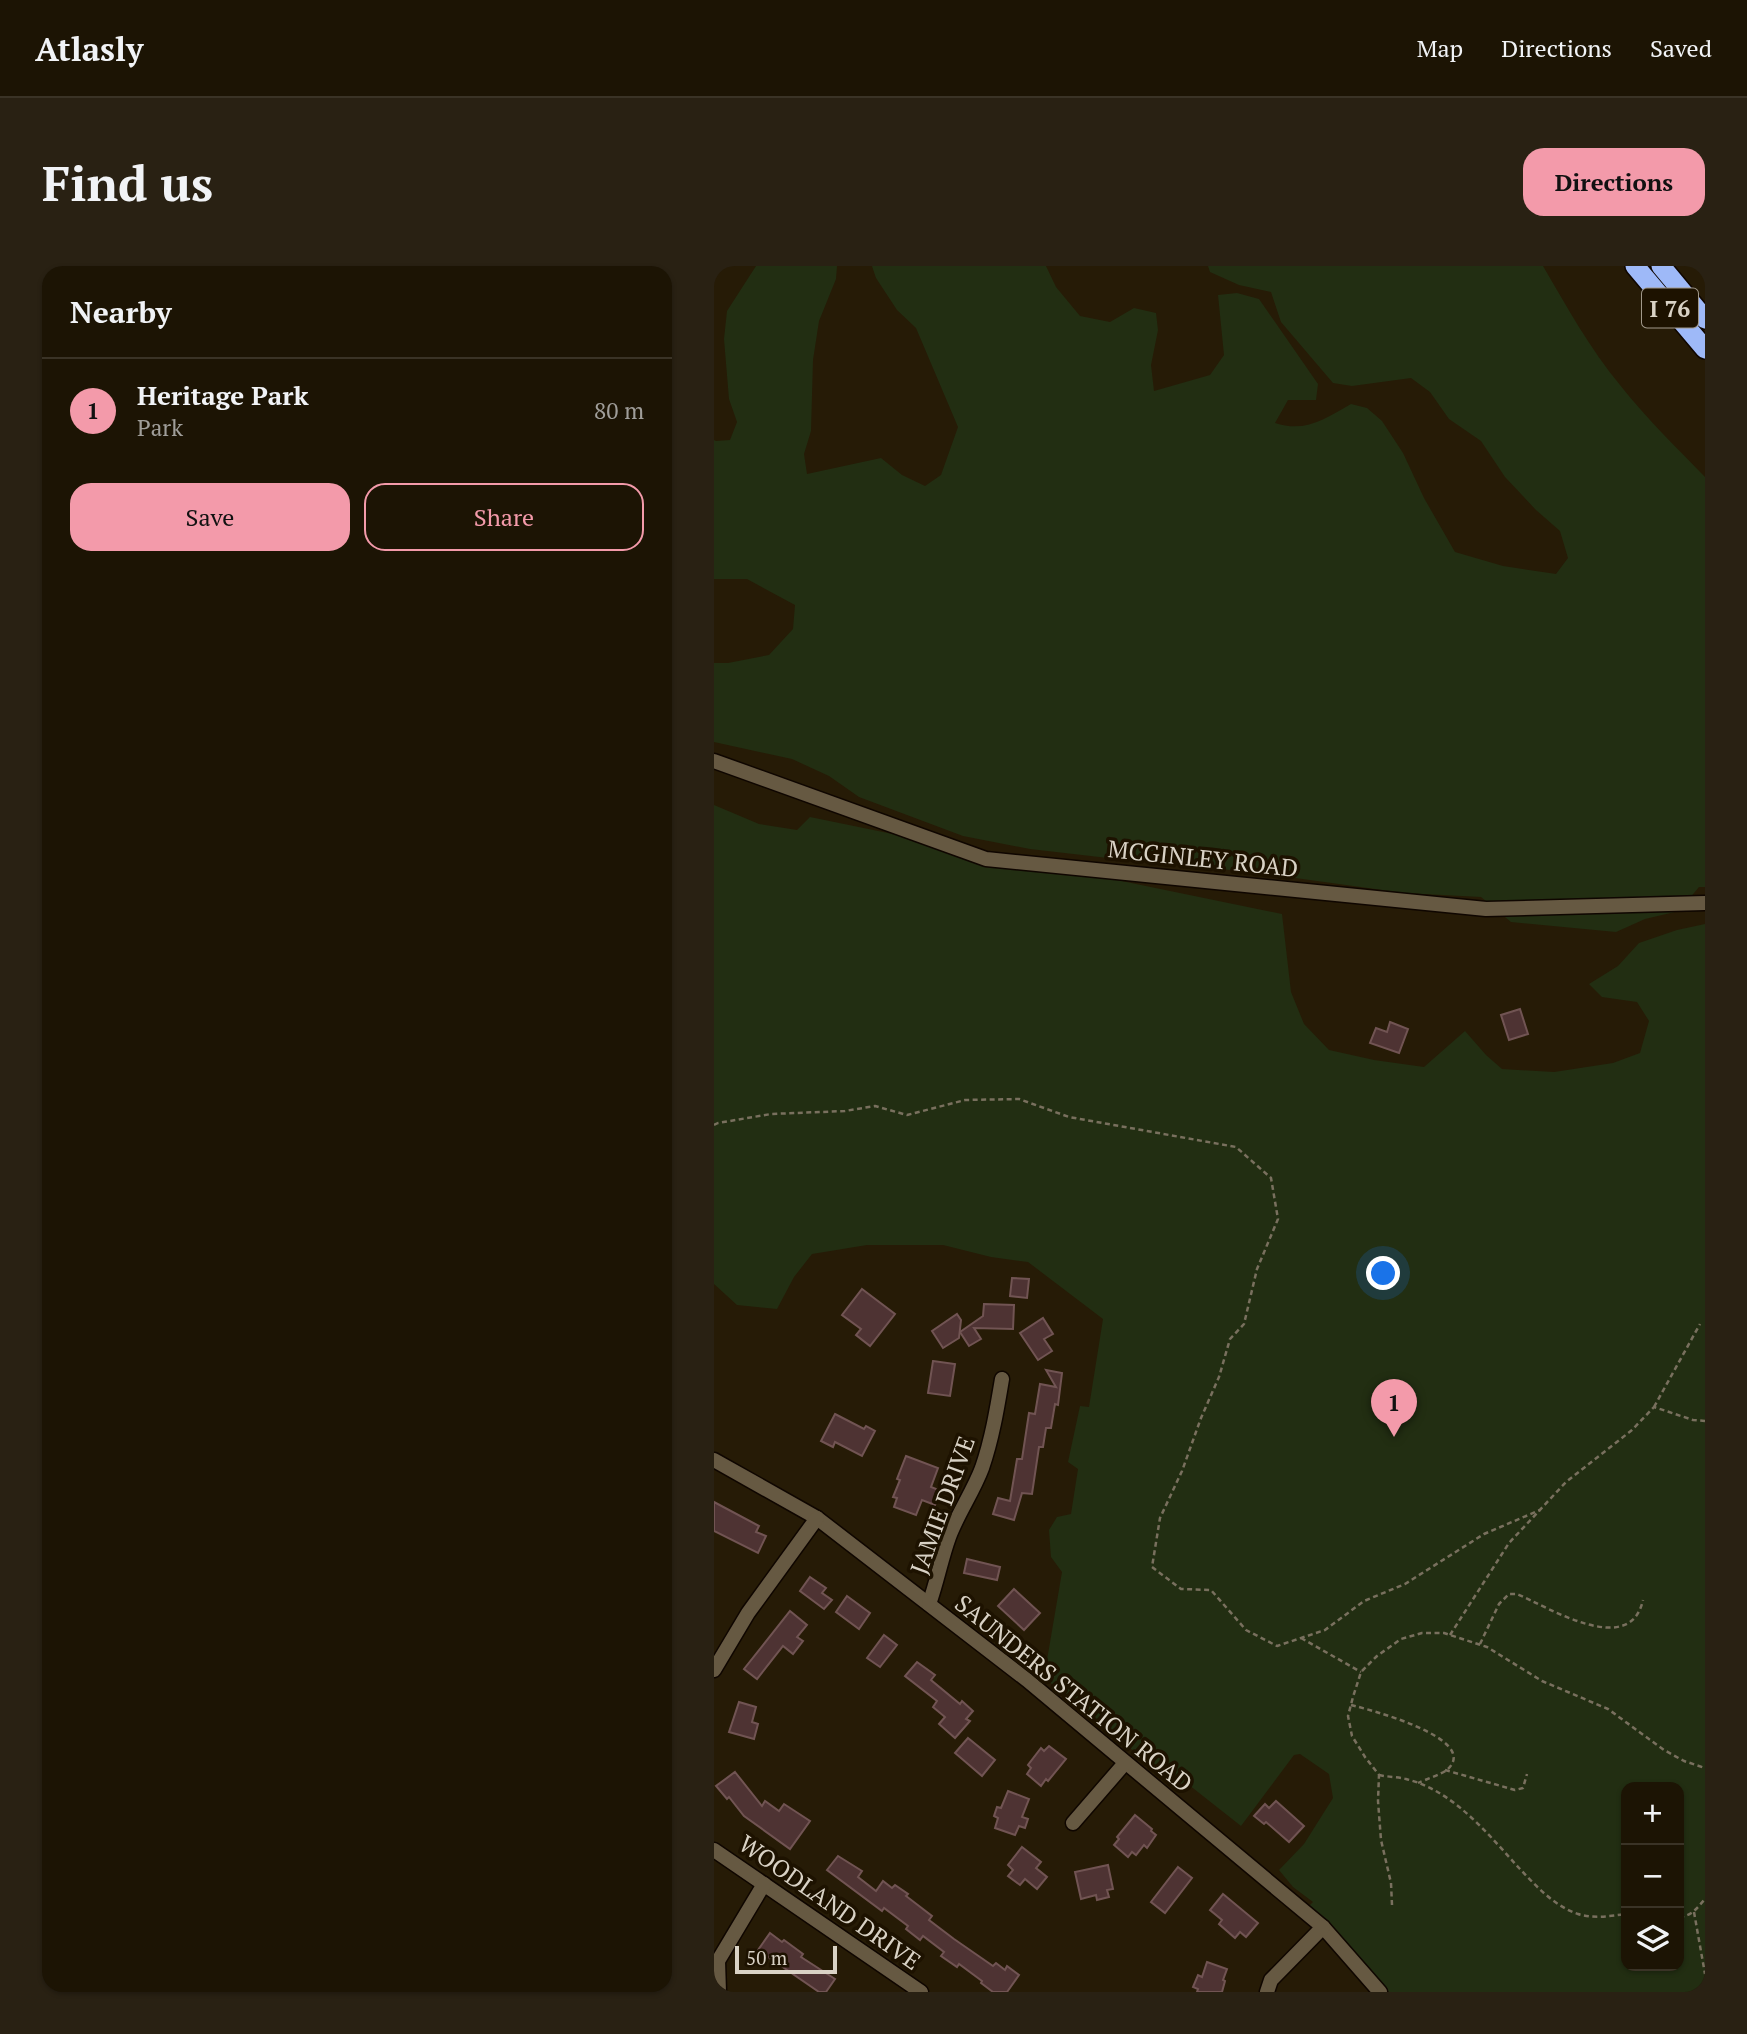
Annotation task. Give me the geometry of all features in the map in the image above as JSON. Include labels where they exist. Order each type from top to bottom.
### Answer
[{"type":"highway","name":"I 76","points":[[1635,266],[1705,349]]},
{"type":"highway","name":"I 76","points":[[1661,266],[1705,319]]},
{"type":"street","name":"MCGINLEY ROAD","points":[[714,761],[986,859],[1486,909],[1705,903]]},
{"type":"street","name":"JAMIE DRIVE","points":[[929,1604],[950,1534],[981,1471],[993,1431],[1002,1379]]},
{"type":"street","name":"SAUNDERS STATION ROAD","points":[[714,1460],[817,1518],[1027,1680],[1323,1927],[1380,1992]]},
{"type":"street","points":[[714,1670],[748,1613],[817,1518]]},
{"type":"street","points":[[1073,1823],[1125,1763]]},
{"type":"street","name":"WOODLAND DRIVE","points":[[714,1850],[920,1992]]},
{"type":"street","points":[[719,1992],[718,1961],[764,1884]]},
{"type":"street","points":[[1267,1992],[1271,1980],[1323,1927]]},
{"type":"path","points":[[714,1125],[771,1114],[845,1111],[875,1106],[907,1115],[965,1100],[1020,1099],[1069,1117],[1236,1147],[1271,1178],[1278,1219],[1256,1269],[1244,1324],[1230,1339],[1219,1377],[1182,1471],[1160,1518],[1152,1567],[1181,1589],[1210,1590],[1246,1630],[1278,1646],[1325,1630],[1364,1601],[1405,1584],[1484,1534],[1540,1510]]},
{"type":"path","points":[[1450,1635],[1509,1543],[1566,1482],[1632,1430],[1654,1407],[1700,1324]]},
{"type":"path","points":[[1654,1407],[1705,1421]]},
{"type":"path","points":[[1480,1644],[1499,1604],[1509,1594],[1517,1594],[1584,1624],[1605,1628],[1622,1627],[1633,1621],[1643,1600]]},
{"type":"path","points":[[1621,1915],[1601,1918],[1560,1906],[1536,1886],[1474,1819],[1445,1797],[1406,1779],[1380,1776],[1352,1737],[1348,1716],[1361,1672],[1377,1656],[1401,1639],[1422,1633],[1450,1635],[1480,1644],[1542,1681],[1608,1709],[1664,1750],[1705,1768]]},
{"type":"path","points":[[1301,1638],[1361,1672]]},
{"type":"path","points":[[1351,1705],[1394,1717],[1443,1740],[1450,1747],[1452,1760],[1446,1770],[1418,1783]]},
{"type":"path","points":[[1446,1770],[1515,1790],[1523,1788],[1527,1774]]},
{"type":"path","points":[[1380,1776],[1378,1801],[1381,1840],[1391,1883],[1392,1905]]},
{"type":"path","points":[[1684,1917],[1695,1912],[1705,1899]]},
{"type":"path","points":[[1695,1912],[1705,1974]]},
{"type":"green space","points":[[756,266],[837,266],[836,279],[819,321],[813,360],[811,431],[804,454],[807,474],[881,458],[902,475],[925,486],[941,475],[958,427],[916,328],[897,310],[876,278],[872,266],[1046,266],[1056,287],[1080,316],[1110,322],[1134,308],[1156,313],[1158,330],[1151,365],[1154,391],[1210,375],[1224,355],[1218,295],[1237,293],[1259,299],[1318,384],[1316,400],[1288,400],[1275,423],[1286,426],[1305,425],[1351,404],[1367,408],[1382,421],[1403,453],[1424,498],[1455,552],[1503,566],[1556,574],[1568,558],[1560,531],[1505,477],[1481,441],[1449,419],[1430,392],[1411,378],[1352,386],[1333,383],[1281,322],[1271,292],[1239,285],[1210,272],[1208,266],[1543,266],[1609,371],[1651,421],[1705,477],[1705,887],[1699,887],[1679,911],[1645,919],[1616,932],[1511,922],[1481,897],[1404,893],[1251,872],[1030,849],[963,836],[859,797],[829,776],[792,759],[714,742],[714,663],[769,655],[793,629],[795,605],[747,579],[714,579],[714,440],[730,440],[737,422],[729,399],[724,339],[727,311]]},
{"type":"green space","points":[[714,805],[759,824],[797,830],[810,817],[1282,914],[1291,992],[1304,1024],[1329,1050],[1424,1067],[1465,1031],[1502,1069],[1554,1072],[1613,1063],[1640,1053],[1649,1021],[1637,1002],[1602,997],[1589,984],[1618,966],[1639,943],[1705,924],[1705,1992],[1389,1992],[1309,1906],[1313,1902],[1293,1887],[1279,1870],[1304,1844],[1333,1798],[1329,1774],[1300,1754],[1294,1755],[1241,1826],[1189,1785],[1179,1785],[1158,1771],[1041,1675],[1047,1660],[1062,1572],[1051,1557],[1049,1530],[1057,1517],[1071,1514],[1078,1469],[1068,1462],[1080,1406],[1089,1407],[1103,1319],[1028,1262],[991,1257],[943,1245],[867,1245],[812,1254],[794,1277],[777,1309],[737,1305],[714,1284]]},
{"type":"building","points":[[1520,1009],[1528,1034],[1509,1040],[1501,1015]]},
{"type":"building","points":[[1390,1022],[1408,1029],[1399,1053],[1370,1043],[1376,1028],[1387,1032]]},
{"type":"building","points":[[1012,1278],[1029,1279],[1027,1298],[1010,1296]]},
{"type":"building","points":[[862,1289],[895,1314],[870,1346],[856,1335],[861,1329],[842,1315]]},
{"type":"building","points":[[984,1304],[1014,1305],[1013,1329],[974,1328],[981,1339],[969,1346],[960,1332],[983,1316]]},
{"type":"building","points":[[957,1314],[961,1320],[959,1338],[943,1348],[932,1331]]},
{"type":"building","points":[[1043,1318],[1053,1334],[1044,1339],[1052,1351],[1038,1360],[1020,1333]]},
{"type":"building","points":[[933,1361],[955,1364],[950,1396],[928,1393]]},
{"type":"building","points":[[1046,1370],[1062,1373],[1058,1405],[1055,1404],[1051,1428],[1046,1428],[1043,1447],[1039,1447],[1032,1494],[1022,1493],[1014,1520],[993,1514],[998,1498],[1010,1501],[1017,1459],[1022,1459],[1029,1413],[1035,1414],[1040,1384],[1056,1387]]},
{"type":"building","points":[[835,1414],[864,1429],[866,1426],[875,1431],[862,1456],[835,1442],[833,1447],[821,1441]]},
{"type":"building","points":[[906,1456],[938,1468],[931,1487],[941,1491],[935,1505],[922,1500],[916,1515],[894,1507],[897,1498],[893,1497],[900,1480],[897,1479]]},
{"type":"building","points":[[714,1502],[759,1526],[756,1532],[766,1536],[758,1553],[714,1531]]},
{"type":"building","points":[[967,1559],[1000,1567],[997,1580],[964,1573]]},
{"type":"building","points":[[810,1577],[826,1588],[822,1593],[832,1600],[824,1609],[800,1591]]},
{"type":"building","points":[[1014,1589],[1040,1613],[1024,1630],[998,1606]]},
{"type":"building","points":[[847,1596],[870,1613],[859,1629],[836,1612]]},
{"type":"building","points":[[790,1611],[807,1625],[797,1637],[803,1641],[793,1654],[783,1646],[757,1679],[744,1669]]},
{"type":"building","points":[[884,1635],[897,1645],[880,1667],[867,1658]]},
{"type":"building","points":[[917,1662],[935,1675],[931,1680],[973,1711],[966,1719],[970,1721],[955,1738],[939,1724],[945,1717],[933,1707],[937,1701],[905,1676]]},
{"type":"building","points":[[739,1702],[756,1707],[752,1722],[758,1724],[754,1739],[729,1732]]},
{"type":"building","points":[[968,1738],[995,1760],[982,1776],[955,1753]]},
{"type":"building","points":[[1049,1746],[1066,1759],[1041,1786],[1027,1774],[1031,1768],[1028,1765],[1041,1748],[1044,1751]]},
{"type":"building","points":[[735,1772],[762,1806],[765,1801],[779,1811],[784,1804],[810,1821],[790,1849],[744,1816],[716,1786]]},
{"type":"building","points":[[1008,1791],[1029,1799],[1022,1817],[1028,1819],[1025,1828],[1019,1826],[1015,1835],[995,1828],[998,1818],[994,1816],[997,1807],[1001,1808]]},
{"type":"building","points":[[1276,1801],[1304,1826],[1289,1842],[1266,1822],[1264,1824],[1254,1816],[1265,1804],[1269,1808]]},
{"type":"building","points":[[1135,1815],[1156,1835],[1147,1848],[1144,1845],[1136,1855],[1132,1852],[1128,1857],[1114,1845],[1119,1839],[1117,1837]]},
{"type":"building","points":[[1022,1847],[1041,1862],[1036,1868],[1047,1877],[1037,1889],[1025,1879],[1020,1885],[1008,1876],[1013,1870],[1008,1865]]},
{"type":"building","points":[[838,1856],[862,1871],[858,1877],[876,1891],[883,1881],[892,1888],[895,1885],[932,1916],[929,1920],[954,1939],[993,1966],[996,1963],[1005,1970],[1007,1966],[1019,1975],[1007,1992],[993,1992],[959,1964],[957,1967],[941,1956],[944,1952],[923,1936],[920,1940],[906,1929],[908,1926],[884,1908],[882,1911],[827,1870]]},
{"type":"building","points":[[1108,1865],[1113,1889],[1107,1890],[1109,1897],[1097,1900],[1096,1895],[1081,1899],[1075,1872]]},
{"type":"building","points":[[1178,1867],[1192,1878],[1165,1913],[1151,1902]]},
{"type":"building","points":[[1223,1894],[1258,1923],[1246,1937],[1240,1932],[1235,1938],[1219,1924],[1222,1920],[1210,1910]]},
{"type":"building","points":[[770,1933],[782,1942],[784,1940],[803,1954],[801,1957],[835,1979],[826,1992],[819,1992],[758,1950]]},
{"type":"building","points":[[1207,1962],[1227,1969],[1222,1992],[1197,1992],[1198,1989],[1193,1987],[1198,1975],[1202,1977]]},
{"type":"place","name":"Heritage Park","points":[[1394,1437]]}]
